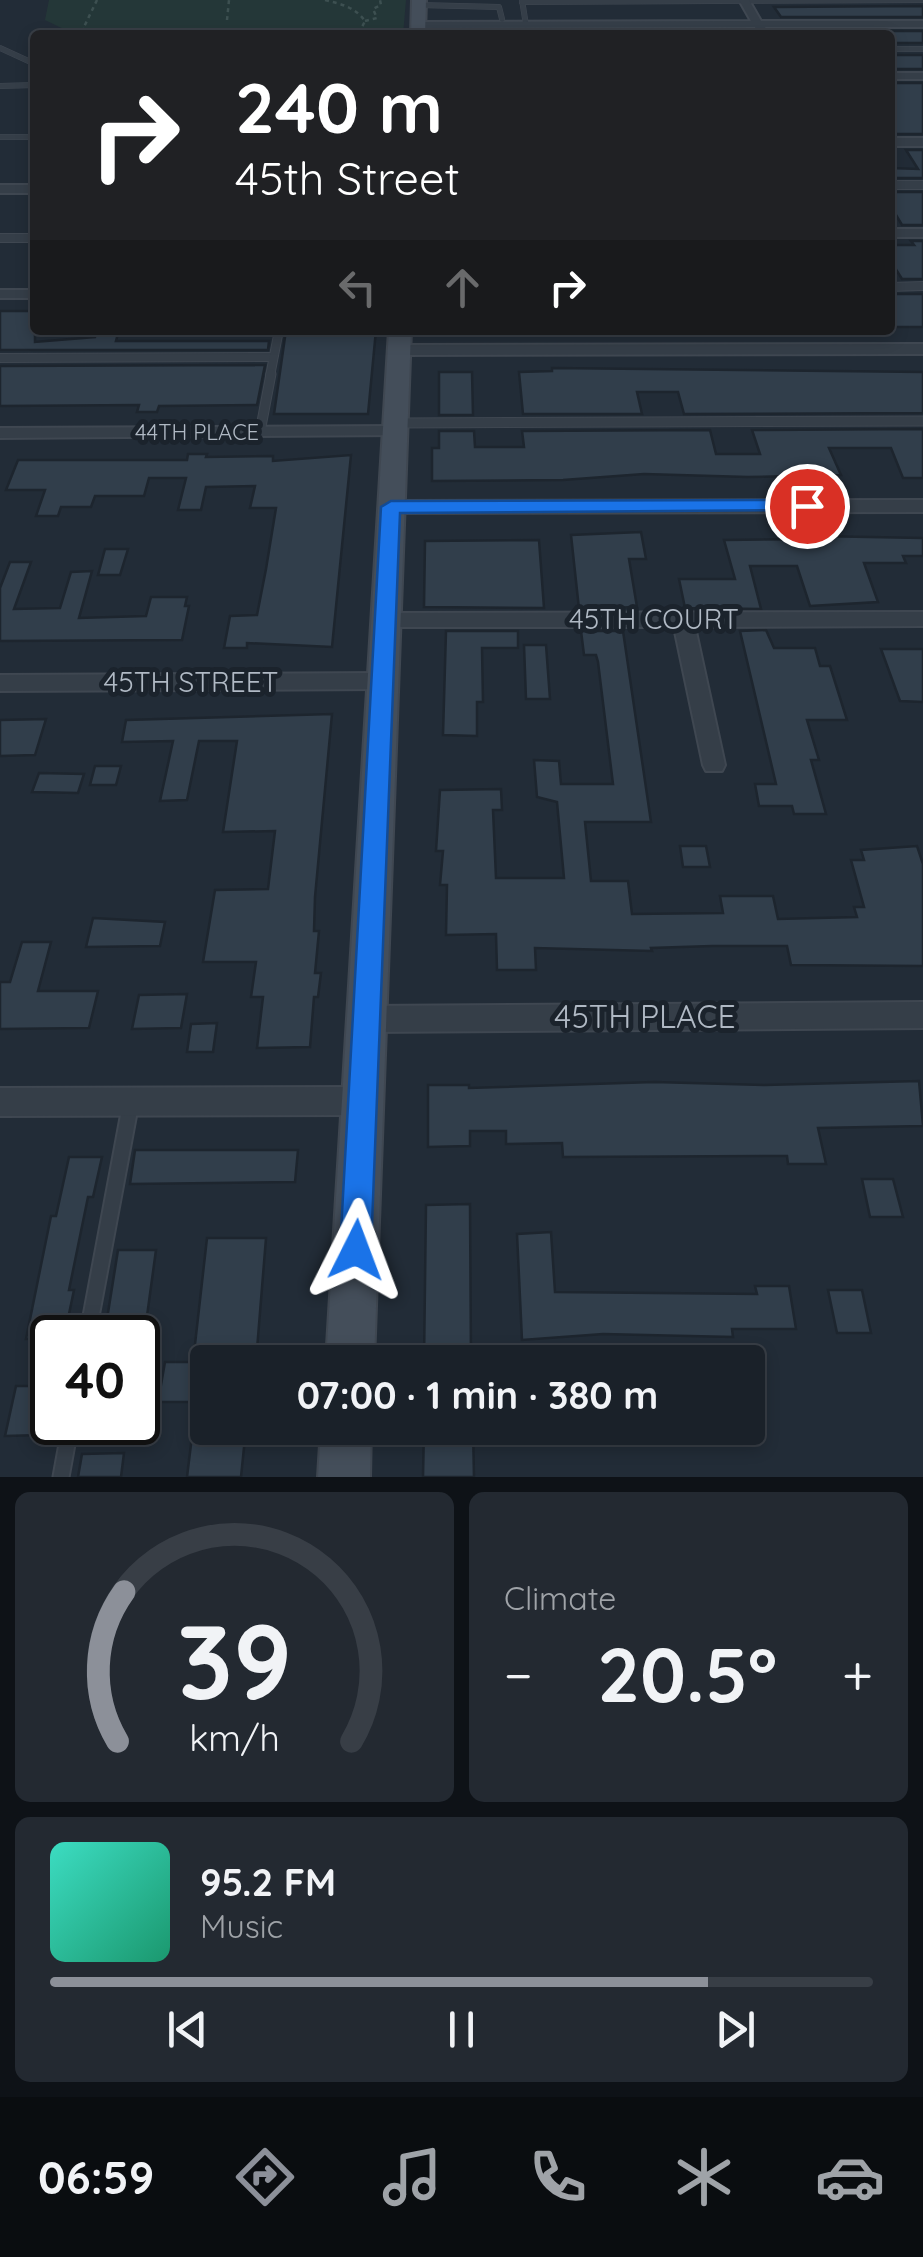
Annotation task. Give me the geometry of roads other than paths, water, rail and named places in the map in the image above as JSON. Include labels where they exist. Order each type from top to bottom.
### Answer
[{"type":"street","points":[[744,0],[761,30]]},
{"type":"street","points":[[419,3],[419,30],[526,25],[761,30],[923,24]]},
{"type":"street","points":[[895,76],[923,76]]},
{"type":"street","points":[[895,142],[923,142]]},
{"type":"street","points":[[0,189],[30,188]]},
{"type":"street","points":[[895,233],[923,233]]},
{"type":"street","points":[[0,294],[30,294]]},
{"type":"street","points":[[351,1345],[400,340],[923,349]]},
{"type":"street","name":"44TH PLACE","points":[[0,433],[395,427]]},
{"type":"street","points":[[391,507],[923,506]]},
{"type":"street","name":"45TH COURT","points":[[384,620],[923,618]]},
{"type":"street","points":[[683,620],[714,765]]},
{"type":"street","name":"45TH STREET","points":[[0,684],[381,681]]},
{"type":"street","name":"45TH PLACE","points":[[368,1019],[923,1015]]},
{"type":"street","points":[[0,1102],[364,1101]]},
{"type":"street","points":[[344,1477],[345,1445]]},
{"type":"lane","points":[[526,25],[522,1],[923,0]]},
{"type":"lane","points":[[419,3],[499,7],[502,19]]},
{"type":"lane","points":[[895,49],[923,49]]},
{"type":"lane","points":[[0,51],[30,62]]},
{"type":"lane","points":[[0,86],[30,85]]},
{"type":"lane","points":[[0,136],[30,137]]},
{"type":"lane","points":[[895,186],[923,185]]},
{"type":"lane","points":[[0,238],[30,238]]},
{"type":"lane","points":[[895,286],[923,286]]},
{"type":"lane","points":[[260,432],[277,335]]},
{"type":"lane","points":[[0,358],[273,358]]},
{"type":"lane","points":[[395,427],[923,421]]},
{"type":"lane","points":[[91,1315],[131,1102]]},
{"type":"lane","points":[[61,1477],[67,1445]]}]
